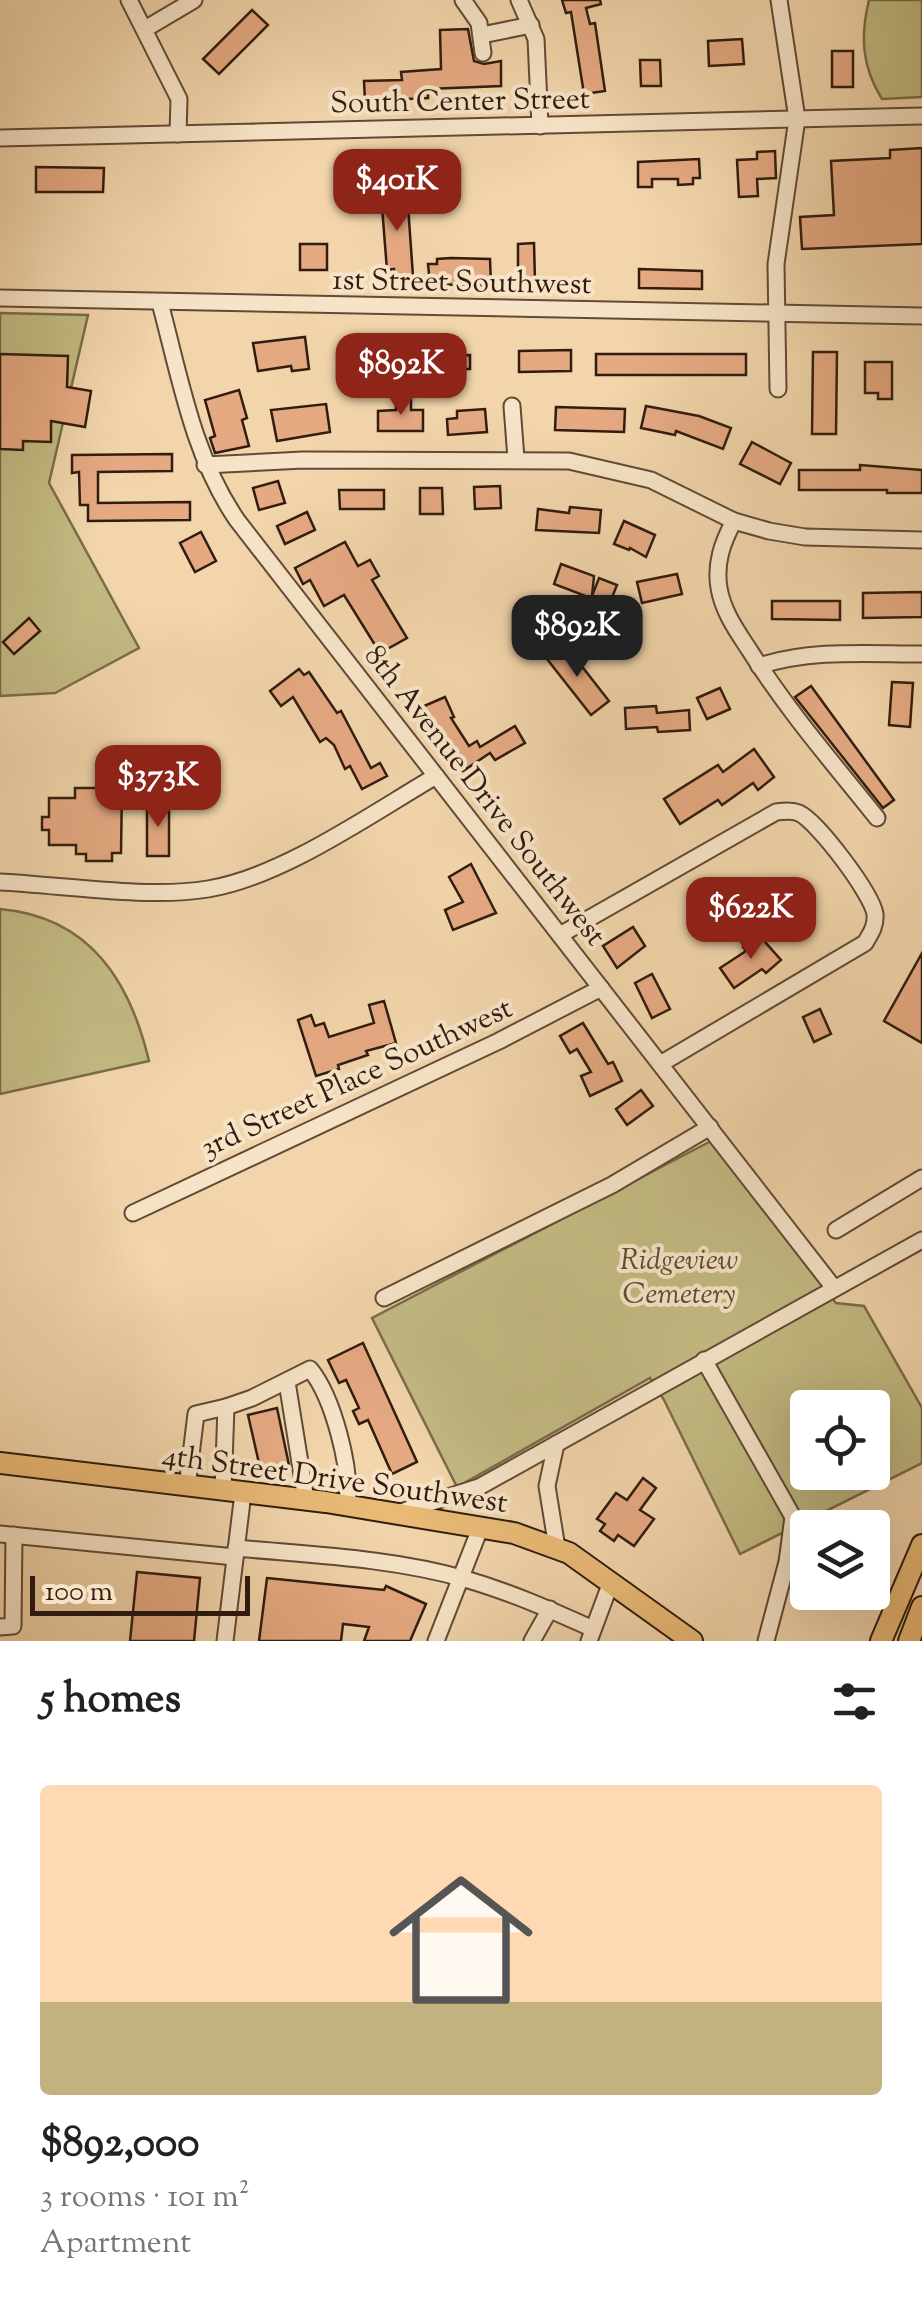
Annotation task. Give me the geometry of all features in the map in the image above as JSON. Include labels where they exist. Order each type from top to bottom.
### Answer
[{"type":"main road","name":"4th Street Drive Southwest","points":[[0,1463],[347,1504],[480,1526],[538,1540],[610,1582],[692,1641]]},
{"type":"main road","points":[[880,1641],[922,1545]]},
{"type":"main road","points":[[914,1636],[922,1607]]},
{"type":"street","points":[[129,0],[179,99],[178,134]]},
{"type":"street","points":[[145,29],[194,0]]},
{"type":"street","points":[[462,0],[478,24],[482,53]]},
{"type":"street","points":[[519,0],[538,52],[540,126]]},
{"type":"street","points":[[778,390],[776,264],[797,120],[779,0]]},
{"type":"street","points":[[482,35],[531,25]]},
{"type":"street","name":"South Center Street","points":[[0,138],[922,116]]},
{"type":"street","name":"1st Street Southwest","points":[[0,298],[922,316]]},
{"type":"street","name":"8th Avenue Drive Southwest","points":[[160,303],[217,491],[834,1288]]},
{"type":"street","points":[[512,406],[516,460]]},
{"type":"street","points":[[206,465],[303,460],[570,461],[613,468],[651,480],[734,522],[805,537],[922,540]]},
{"type":"street","points":[[734,522],[719,559],[719,590],[729,618],[777,694],[877,818]]},
{"type":"street","points":[[759,666],[800,655],[922,654]]},
{"type":"street","points":[[0,882],[163,892],[212,889],[240,882],[298,855],[436,776]]},
{"type":"street","points":[[560,935],[776,812],[801,814],[836,852],[872,901],[874,926],[865,943],[662,1063]]},
{"type":"street","name":"3rd Street Place Southwest","points":[[134,1213],[500,1041],[601,988]]},
{"type":"street","points":[[384,1298],[612,1185],[710,1127]]},
{"type":"street","points":[[836,1230],[922,1178]]},
{"type":"street","points":[[400,1512],[464,1494],[922,1240]]},
{"type":"street","points":[[704,1360],[793,1517],[787,1562],[766,1641]]},
{"type":"street","points":[[187,1486],[194,1418],[199,1412],[226,1407],[310,1369],[326,1393],[350,1484],[347,1504]]},
{"type":"street","points":[[288,1382],[306,1500]]},
{"type":"street","points":[[225,1641],[236,1552],[226,1407]]},
{"type":"street","points":[[556,1444],[547,1486],[557,1548]]},
{"type":"street","points":[[436,1641],[480,1526]]},
{"type":"street","points":[[8,1631],[7,1535],[363,1562],[461,1578],[550,1609],[591,1635],[610,1582]]},
{"type":"street","points":[[532,1641],[550,1609]]},
{"type":"green space","points":[[869,0],[922,0],[922,97],[882,99],[875,87],[865,51]]},
{"type":"green space","points":[[0,313],[88,315],[49,483],[139,648],[55,693],[0,696]]},
{"type":"green space","points":[[0,909],[59,925],[101,958],[130,1005],[149,1061],[0,1094]]},
{"type":"green space","name":"Ridgeview Cemetery","points":[[711,1141],[836,1303],[864,1306],[922,1408],[922,1463],[890,1479],[890,1390],[790,1390],[790,1490],[868,1490],[828,1510],[790,1510],[790,1529],[740,1554],[650,1378],[457,1487],[372,1318]]},
{"type":"building","points":[[562,0],[600,0],[601,4],[586,8],[590,24],[595,23],[605,91],[584,94],[571,12],[566,13]]},
{"type":"building","points":[[252,10],[268,25],[219,74],[203,59]]},
{"type":"building","points":[[468,29],[474,61],[501,61],[501,86],[428,89],[428,98],[365,101],[364,81],[402,80],[401,72],[441,69],[440,30]]},
{"type":"building","points":[[742,39],[744,64],[709,66],[708,41]]},
{"type":"building","points":[[832,51],[853,51],[853,87],[832,87]]},
{"type":"building","points":[[640,60],[660,60],[661,86],[641,86]]},
{"type":"building","points":[[922,148],[922,244],[802,249],[800,217],[834,215],[831,161],[890,158],[890,150]]},
{"type":"building","points":[[775,151],[776,178],[757,179],[758,196],[739,197],[737,160],[757,159],[757,152]]},
{"type":"building","points":[[699,159],[700,178],[693,178],[693,184],[678,185],[678,179],[652,179],[652,187],[638,187],[638,162]]},
{"type":"building","points":[[36,167],[104,168],[103,192],[36,192]]},
{"type":"building","points":[[407,192],[413,276],[395,277],[394,269],[387,270],[381,194]]},
{"type":"building","points":[[534,243],[535,281],[518,281],[518,244]]},
{"type":"building","points":[[300,244],[327,244],[327,270],[300,270]]},
{"type":"building","points":[[451,258],[490,259],[491,286],[430,284],[428,264]]},
{"type":"building","points":[[639,269],[702,271],[702,289],[639,288]]},
{"type":"building","points":[[305,337],[309,369],[292,371],[291,366],[258,371],[253,343]]},
{"type":"building","points":[[398,347],[398,369],[380,369],[380,378],[365,378],[365,351]]},
{"type":"building","points":[[571,350],[571,371],[519,372],[519,351]]},
{"type":"building","points":[[813,352],[837,352],[836,434],[812,434]]},
{"type":"building","points":[[0,354],[68,356],[67,387],[91,391],[85,427],[51,421],[51,442],[23,441],[23,450],[0,449]]},
{"type":"building","points":[[596,354],[746,354],[746,375],[596,375]]},
{"type":"building","points":[[470,355],[470,369],[460,369],[460,373],[406,377],[406,363],[433,363],[433,356]]},
{"type":"building","points":[[865,362],[892,362],[892,399],[878,399],[878,393],[865,393]]},
{"type":"building","points":[[239,390],[249,446],[215,453],[210,438],[215,436],[205,400]]},
{"type":"building","points":[[396,398],[411,398],[411,410],[423,410],[423,431],[378,431],[378,411],[396,410]]},
{"type":"building","points":[[326,404],[330,432],[277,441],[271,410]]},
{"type":"building","points":[[646,406],[699,416],[731,428],[723,449],[676,431],[675,435],[641,428]]},
{"type":"building","points":[[556,407],[625,409],[624,432],[555,430]]},
{"type":"building","points":[[485,409],[487,432],[448,435],[447,419],[457,418],[457,411]]},
{"type":"building","points":[[752,442],[791,463],[780,484],[740,464]]},
{"type":"building","points":[[172,454],[172,471],[98,472],[98,503],[190,502],[190,520],[88,521],[88,505],[80,505],[79,472],[72,473],[72,455]]},
{"type":"building","points":[[860,465],[922,470],[922,493],[799,490],[799,470],[860,470]]},
{"type":"building","points":[[278,481],[285,503],[259,510],[253,488]]},
{"type":"building","points":[[500,486],[501,508],[475,509],[474,487]]},
{"type":"building","points":[[420,488],[442,488],[443,514],[420,514]]},
{"type":"building","points":[[339,490],[384,490],[384,509],[340,509]]},
{"type":"building","points":[[570,507],[601,510],[599,533],[536,530],[538,509],[569,513]]},
{"type":"building","points":[[307,512],[315,530],[285,544],[277,526]]},
{"type":"building","points":[[624,521],[655,535],[646,557],[614,544]]},
{"type":"building","points":[[201,532],[216,561],[195,572],[180,543]]},
{"type":"building","points":[[345,542],[358,566],[370,560],[379,576],[372,580],[407,638],[380,653],[344,595],[324,606],[310,580],[303,584],[295,568]]},
{"type":"building","points":[[561,564],[594,576],[592,596],[599,578],[617,585],[609,605],[554,584]]},
{"type":"building","points":[[677,574],[682,594],[642,603],[637,582]]},
{"type":"building","points":[[922,592],[922,617],[863,618],[863,593]]},
{"type":"building","points":[[542,597],[549,631],[527,636],[520,601]]},
{"type":"building","points":[[772,601],[840,601],[840,620],[772,619]]},
{"type":"building","points":[[29,618],[40,631],[14,654],[3,642]]},
{"type":"building","points":[[556,643],[575,667],[580,664],[609,701],[591,715],[543,654]]},
{"type":"building","points":[[299,669],[304,675],[309,672],[337,713],[341,711],[371,768],[380,763],[387,776],[362,789],[350,766],[345,769],[334,745],[326,738],[320,742],[293,697],[281,706],[270,691]]},
{"type":"building","points":[[892,682],[913,683],[910,727],[889,725]]},
{"type":"building","points":[[811,686],[894,800],[883,808],[795,697]]},
{"type":"building","points":[[720,688],[730,709],[707,719],[697,698]]},
{"type":"building","points":[[445,697],[454,717],[451,718],[469,746],[477,741],[480,747],[515,726],[525,743],[495,760],[490,753],[463,771],[433,726],[424,730],[415,710]]},
{"type":"building","points":[[656,706],[657,713],[689,710],[690,730],[626,729],[625,708]]},
{"type":"building","points":[[754,749],[774,777],[758,790],[753,783],[722,805],[718,800],[680,824],[664,799],[718,765],[723,772]]},
{"type":"building","points":[[75,788],[122,788],[121,853],[112,853],[112,861],[86,861],[86,854],[76,854],[76,845],[49,845],[49,830],[42,830],[42,817],[49,817],[49,798],[75,798]]},
{"type":"building","points":[[147,804],[169,804],[169,856],[147,856]]},
{"type":"building","points":[[471,864],[496,913],[453,930],[445,910],[463,902],[449,877]]},
{"type":"building","points":[[633,927],[645,946],[617,968],[603,946]]},
{"type":"building","points":[[758,934],[781,960],[766,973],[762,969],[734,988],[720,968],[746,951],[743,947]]},
{"type":"building","points":[[922,953],[922,1043],[884,1021]]},
{"type":"building","points":[[652,974],[670,1009],[652,1018],[635,983]]},
{"type":"building","points":[[384,1001],[396,1043],[366,1051],[368,1055],[316,1076],[298,1020],[311,1015],[315,1026],[324,1023],[329,1037],[374,1023],[369,1005]]},
{"type":"building","points":[[820,1009],[831,1034],[814,1042],[803,1017]]},
{"type":"building","points":[[583,1023],[608,1064],[613,1062],[622,1081],[590,1096],[581,1076],[591,1072],[577,1049],[570,1053],[560,1036]]},
{"type":"building","points":[[641,1090],[653,1106],[627,1125],[616,1109]]},
{"type":"building","points":[[363,1343],[417,1462],[392,1474],[368,1420],[359,1424],[353,1411],[359,1408],[346,1380],[339,1383],[328,1360]]},
{"type":"building","points":[[277,1408],[289,1465],[261,1472],[248,1415]]},
{"type":"building","points":[[643,1478],[656,1488],[640,1510],[654,1519],[634,1546],[618,1535],[614,1541],[600,1531],[605,1524],[597,1519],[616,1493],[627,1500]]},
{"type":"building","points":[[137,1572],[200,1578],[194,1641],[130,1641]]},
{"type":"building","points":[[267,1578],[384,1590],[386,1586],[426,1604],[410,1641],[364,1641],[369,1627],[343,1624],[341,1641],[259,1641]]}]
